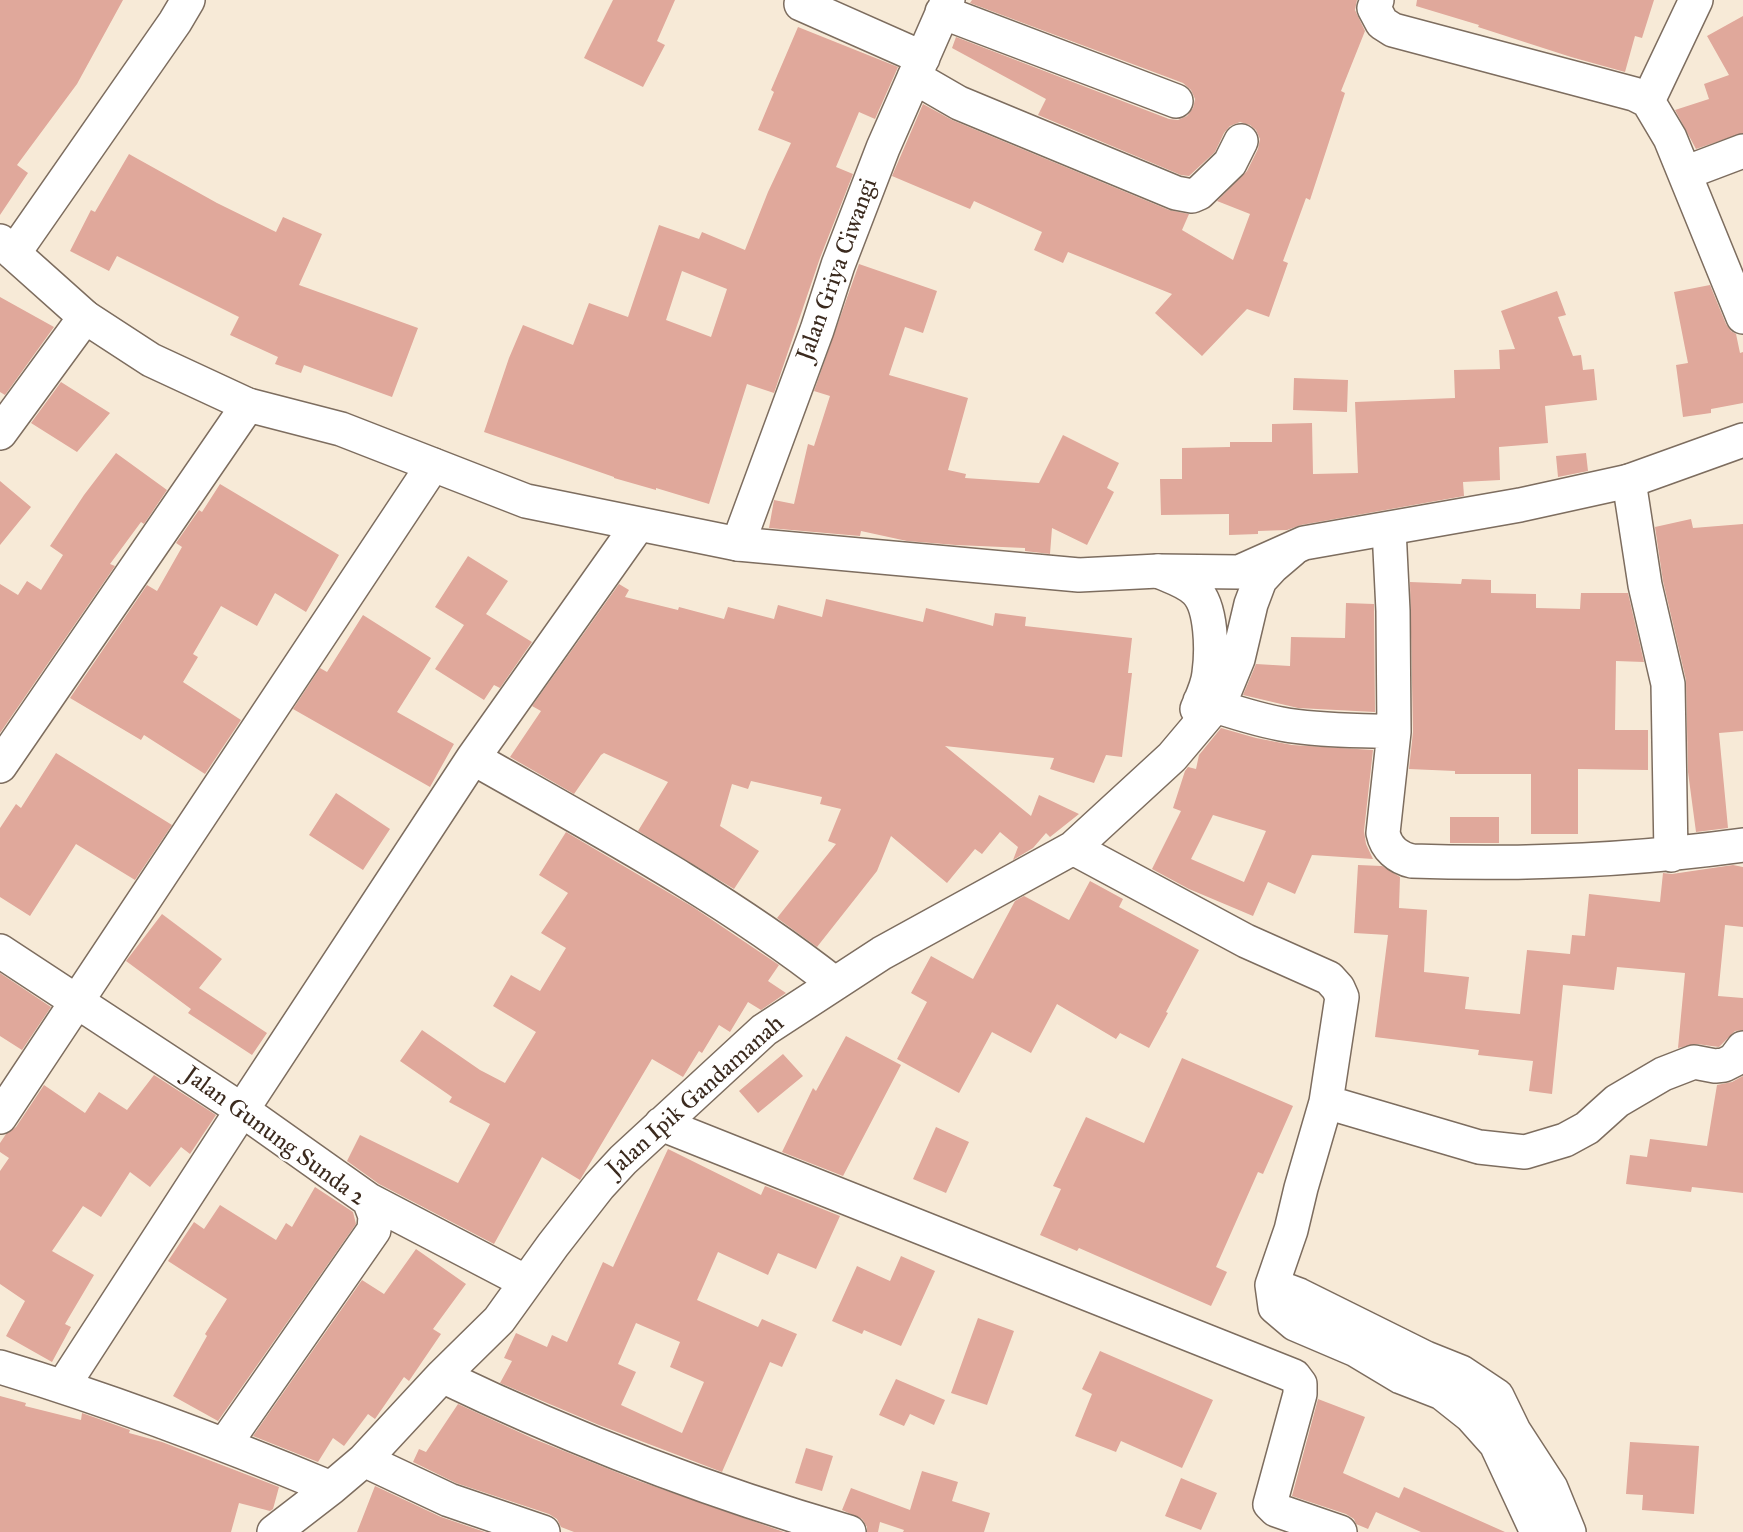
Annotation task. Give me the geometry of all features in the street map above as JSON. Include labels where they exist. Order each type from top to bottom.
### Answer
[{"type":"street","points":[[188,0],[175,22],[7,247],[85,317],[151,360],[248,405],[341,429],[526,501],[738,544],[1079,576],[1158,571],[1239,572],[1304,543],[1520,505],[1629,481],[1743,440]]},
{"type":"street","points":[[1377,0],[1374,8],[1382,23],[1393,30],[1641,97],[1670,138],[1743,317]]},
{"type":"street","points":[[1641,97],[1672,0]]},
{"type":"street","points":[[1641,97],[1696,0]]},
{"type":"street","points":[[801,4],[918,67],[959,103],[1176,193],[1192,196],[1199,193],[1230,163],[1240,141]]},
{"type":"street","points":[[945,6],[1176,101]]},
{"type":"street","name":"Jalan Griya Ciwangi","points":[[738,544],[817,330],[838,265],[883,148],[945,6]]},
{"type":"street","points":[[1685,173],[1743,151]]},
{"type":"street","points":[[0,433],[85,317]]},
{"type":"street","points":[[0,766],[248,405]]},
{"type":"street","points":[[0,1117],[433,465]]},
{"type":"street","points":[[1629,481],[1645,585],[1668,684],[1671,855]]},
{"type":"street","points":[[63,1386],[474,758],[638,525]]},
{"type":"street","points":[[1389,529],[1393,611],[1394,732],[1383,833],[1385,842],[1402,858],[1412,861],[1484,863],[1671,855],[1743,844]]},
{"type":"street","name":"Jalan Ipik Gandamanah","points":[[275,1531],[364,1460],[442,1376],[499,1320],[599,1186],[661,1124],[764,1030],[882,953],[1073,848],[1172,757],[1208,704],[1224,693],[1238,659],[1251,604],[1260,580],[1278,561],[1304,543]]},
{"type":"street","name":"Jalan Ipik Gandamanah","points":[[1158,571],[1197,591],[1203,601],[1211,647],[1208,704]]},
{"type":"street","points":[[1208,704],[1283,724],[1394,732]]},
{"type":"street","points":[[474,758],[734,910],[796,953],[834,983]]},
{"type":"street","points":[[1073,848],[1246,941],[1329,978],[1338,988],[1342,997],[1326,1102],[1291,1230],[1272,1285],[1275,1307],[1295,1324],[1356,1350],[1401,1377],[1442,1394],[1471,1416],[1496,1444],[1538,1532]]},
{"type":"street","name":"Jalan Gunung Sunda 2","points":[[0,951],[242,1110],[369,1200],[375,1215],[374,1230],[225,1444]]},
{"type":"street","points":[[1326,1102],[1479,1147],[1525,1152],[1565,1140],[1587,1128],[1617,1101],[1663,1074],[1694,1062],[1715,1066],[1724,1065],[1734,1060],[1743,1048]]},
{"type":"street","points":[[661,1124],[1294,1376],[1300,1384],[1300,1394],[1270,1504],[1276,1510],[1326,1530]]},
{"type":"street","points":[[369,1200],[526,1282]]},
{"type":"street","points":[[1272,1285],[1299,1295],[1426,1358],[1461,1372],[1497,1396],[1514,1431],[1551,1488],[1569,1532]]},
{"type":"street","points":[[0,1367],[63,1386],[225,1444],[331,1488]]},
{"type":"street","points":[[442,1376],[570,1435],[786,1514],[849,1532]]},
{"type":"street","points":[[1471,1416],[1497,1396]]},
{"type":"street","points":[[364,1460],[449,1500],[543,1532]]},
{"type":"building","points":[[0,0],[123,0],[77,84],[17,165],[28,173],[0,215]]},
{"type":"building","points":[[613,0],[675,0],[657,41],[665,45],[643,87],[584,58]]},
{"type":"building","points":[[972,0],[1357,0],[1355,10],[1365,31],[1341,91],[1345,93],[1310,200],[1306,198],[1283,261],[1288,263],[1269,317],[1247,309],[1202,356],[1155,313],[1172,294],[1068,252],[1063,263],[1034,250],[1042,232],[974,201],[970,209],[892,176],[923,104],[952,120],[1169,210],[1189,214],[1182,230],[1233,260],[1250,214],[1217,201],[1247,171],[1258,149],[1260,139],[1256,130],[1240,122],[1230,126],[1215,152],[1189,176],[1181,175],[1038,115],[1046,99],[952,48],[956,37],[1169,119],[1178,120],[1187,116],[1193,108],[1195,99],[1191,90],[1183,83],[970,3]]},
{"type":"building","points":[[1417,0],[1654,0],[1642,38],[1635,36],[1625,72],[1571,57],[1416,6]]},
{"type":"building","points":[[1743,16],[1743,133],[1696,149],[1675,110],[1709,99],[1704,84],[1729,75],[1707,36]]},
{"type":"building","points":[[798,27],[898,67],[875,119],[859,112],[836,167],[853,174],[820,258],[774,393],[747,384],[709,504],[614,478],[484,432],[509,358],[523,325],[573,345],[589,303],[628,317],[659,225],[699,239],[702,232],[745,250],[791,143],[758,130],[774,92],[771,90]],"holes":[[[682,271],[727,289],[711,337],[666,320]]]},
{"type":"building","points":[[129,154],[217,203],[276,232],[283,217],[322,234],[299,285],[418,328],[392,397],[304,365],[301,373],[275,364],[278,357],[230,335],[239,317],[117,256],[109,271],[70,251],[91,210],[95,212]]},
{"type":"building","points":[[859,264],[937,291],[923,333],[905,327],[889,375],[968,398],[948,470],[966,474],[965,478],[1039,483],[1063,435],[1119,463],[1107,488],[1114,492],[1087,545],[1052,528],[1050,554],[1025,551],[1025,548],[907,541],[861,531],[860,536],[769,528],[774,500],[794,504],[808,444],[814,446],[830,396],[814,391]]},
{"type":"building","points":[[1710,285],[1726,324],[1736,334],[1740,353],[1743,352],[1743,403],[1711,409],[1711,413],[1683,417],[1676,365],[1688,363],[1674,292]]},
{"type":"building","points":[[1557,291],[1566,315],[1558,317],[1573,356],[1581,355],[1583,370],[1594,369],[1597,400],[1545,406],[1548,443],[1499,447],[1500,480],[1463,482],[1464,496],[1301,525],[1287,530],[1258,531],[1258,534],[1229,535],[1229,514],[1161,515],[1160,479],[1182,479],[1182,448],[1230,447],[1230,442],[1272,442],[1272,424],[1312,423],[1313,474],[1358,473],[1355,402],[1455,398],[1454,370],[1500,369],[1499,350],[1515,349],[1501,311]]},
{"type":"building","points":[[0,297],[54,327],[5,395],[0,392]]},
{"type":"building","points":[[1294,378],[1348,380],[1347,412],[1293,410]]},
{"type":"building","points":[[61,382],[110,413],[77,452],[31,423]]},
{"type":"building","points":[[116,453],[167,490],[144,524],[141,522],[110,564],[115,566],[0,733],[0,584],[18,595],[27,581],[41,590],[63,555],[50,546]]},
{"type":"building","points":[[1586,453],[1588,471],[1558,477],[1556,456]]},
{"type":"building","points":[[0,481],[31,507],[0,545]]},
{"type":"building","points":[[220,484],[339,555],[306,612],[275,593],[257,626],[221,606],[193,654],[198,657],[183,682],[241,720],[205,774],[144,735],[141,740],[70,698],[147,585],[157,591],[182,547],[176,543],[199,510],[202,512]]},
{"type":"building","points":[[1691,519],[1693,528],[1743,524],[1743,731],[1719,733],[1728,828],[1696,832],[1688,772],[1686,680],[1663,581],[1655,527]]},
{"type":"building","points":[[468,556],[508,581],[486,614],[532,642],[500,688],[494,685],[484,700],[435,669],[464,625],[435,607]]},
{"type":"building","points":[[1462,579],[1491,580],[1491,593],[1536,594],[1536,608],[1580,609],[1581,593],[1628,593],[1644,662],[1616,661],[1615,730],[1648,730],[1648,770],[1578,769],[1578,834],[1531,834],[1531,774],[1455,774],[1455,771],[1409,769],[1413,732],[1410,582],[1461,584]]},
{"type":"building","points":[[619,584],[629,590],[625,597],[678,610],[679,607],[724,619],[728,607],[774,619],[778,605],[822,617],[826,599],[923,622],[926,608],[993,626],[995,613],[1026,617],[1025,626],[1132,638],[1128,673],[1132,673],[1122,757],[1106,755],[1094,783],[1050,769],[1054,758],[945,746],[1031,816],[1039,795],[1079,814],[1050,837],[1046,833],[1033,848],[1013,860],[1018,847],[1000,832],[982,854],[975,849],[947,883],[891,836],[877,871],[817,947],[777,918],[836,844],[828,841],[841,809],[820,804],[822,797],[751,781],[748,789],[732,784],[720,826],[759,851],[734,889],[638,831],[668,782],[604,753],[574,794],[510,757],[541,711],[532,706]]},
{"type":"building","points":[[1346,603],[1374,604],[1375,712],[1298,708],[1243,695],[1256,664],[1290,666],[1291,637],[1345,638]]},
{"type":"building","points":[[363,615],[431,658],[397,712],[454,744],[430,787],[293,709],[320,668],[327,672]]},
{"type":"building","points":[[1221,728],[1292,745],[1373,750],[1364,831],[1366,844],[1373,859],[1312,855],[1295,894],[1268,882],[1253,916],[1189,889],[1152,869],[1181,811],[1173,808],[1185,771],[1188,767],[1196,769],[1199,755]],"holes":[[[1213,815],[1266,831],[1244,882],[1191,859]]]},
{"type":"building","points":[[56,753],[172,825],[135,880],[76,844],[30,916],[0,897],[0,828],[16,804],[21,808]]},
{"type":"building","points":[[336,793],[390,829],[363,870],[309,835]]},
{"type":"building","points":[[1450,817],[1499,817],[1499,843],[1450,843]]},
{"type":"building","points":[[566,832],[693,907],[779,965],[768,981],[786,993],[761,1010],[748,1002],[730,1032],[719,1025],[702,1053],[699,1051],[683,1077],[652,1059],[580,1180],[542,1157],[494,1244],[379,1184],[347,1161],[360,1135],[458,1183],[490,1124],[449,1102],[452,1097],[400,1061],[422,1030],[480,1070],[505,1083],[536,1032],[493,1006],[511,975],[540,991],[566,948],[541,933],[568,893],[539,875]]},
{"type":"building","points":[[1358,865],[1382,866],[1400,877],[1399,908],[1427,910],[1424,972],[1469,977],[1465,1009],[1520,1014],[1527,950],[1570,954],[1572,935],[1585,936],[1589,894],[1660,902],[1663,873],[1672,874],[1733,865],[1743,867],[1743,927],[1725,925],[1718,996],[1743,998],[1743,1030],[1735,1031],[1719,1047],[1697,1044],[1678,1048],[1685,973],[1617,967],[1614,990],[1563,985],[1552,1094],[1529,1091],[1533,1061],[1478,1055],[1479,1050],[1375,1037],[1388,935],[1354,933]]},
{"type":"building","points":[[1090,881],[1123,899],[1119,907],[1199,950],[1149,1048],[1120,1033],[1116,1039],[1057,1004],[1031,1053],[992,1032],[959,1093],[897,1059],[927,1002],[911,993],[931,956],[973,979],[1015,901],[1024,896],[1069,920]]},
{"type":"building","points":[[162,914],[222,959],[199,988],[267,1033],[252,1055],[188,1013],[191,1009],[126,961]]},
{"type":"building","points":[[0,973],[51,1007],[22,1050],[0,1036]]},
{"type":"building","points":[[846,1036],[901,1065],[843,1176],[782,1152],[813,1088],[816,1091]]},
{"type":"building","points":[[783,1054],[803,1076],[758,1113],[739,1091]]},
{"type":"building","points":[[1182,1058],[1293,1106],[1263,1174],[1258,1172],[1216,1267],[1227,1272],[1211,1306],[1079,1248],[1077,1251],[1040,1235],[1061,1189],[1053,1186],[1086,1117],[1144,1143]]},
{"type":"building","points":[[154,1075],[216,1115],[190,1154],[181,1147],[150,1187],[130,1172],[101,1217],[83,1206],[52,1251],[94,1275],[65,1324],[71,1327],[52,1362],[6,1336],[25,1301],[0,1284],[0,1171],[9,1158],[0,1152],[0,1143],[6,1134],[16,1127],[44,1085],[85,1113],[99,1092],[127,1110]]},
{"type":"building","points":[[1743,1076],[1743,1193],[1692,1187],[1691,1192],[1626,1184],[1630,1155],[1647,1157],[1650,1139],[1707,1146],[1717,1085],[1732,1082]]},
{"type":"building","points":[[936,1127],[969,1142],[946,1193],[913,1179]]},
{"type":"building","points":[[668,1149],[761,1195],[765,1186],[840,1216],[816,1269],[778,1253],[768,1275],[718,1252],[697,1300],[758,1327],[762,1319],[797,1334],[782,1367],[770,1362],[722,1472],[599,1425],[500,1383],[512,1361],[504,1358],[516,1333],[547,1347],[552,1335],[567,1342],[603,1262],[613,1267]],"holes":[[[636,1323],[680,1342],[670,1367],[704,1382],[682,1433],[621,1405],[636,1372],[618,1364]]]},
{"type":"building","points":[[315,1187],[353,1212],[356,1224],[218,1421],[173,1396],[207,1336],[205,1334],[227,1299],[168,1261],[194,1222],[204,1229],[220,1205],[276,1240],[286,1223],[292,1227]]},
{"type":"building","points":[[416,1249],[466,1284],[433,1329],[441,1334],[409,1381],[404,1377],[375,1419],[368,1414],[344,1446],[333,1438],[318,1462],[253,1436],[362,1280],[384,1294]]},
{"type":"building","points":[[901,1256],[935,1271],[901,1346],[864,1330],[862,1334],[832,1321],[857,1266],[890,1281]]},
{"type":"building","points":[[978,1318],[1014,1331],[987,1405],[951,1393]]},
{"type":"building","points":[[1100,1351],[1213,1400],[1182,1468],[1121,1441],[1116,1452],[1075,1436],[1092,1394],[1082,1389]]},
{"type":"building","points":[[896,1379],[945,1400],[934,1425],[910,1414],[904,1426],[879,1415]]},
{"type":"building","points":[[0,1396],[26,1403],[25,1406],[81,1420],[82,1413],[130,1430],[129,1433],[162,1442],[279,1487],[273,1509],[270,1511],[239,1503],[231,1532],[0,1532]]},
{"type":"building","points":[[1318,1399],[1365,1417],[1343,1473],[1399,1498],[1404,1487],[1505,1532],[1421,1532],[1376,1512],[1368,1529],[1356,1524],[1354,1519],[1346,1514],[1292,1496]]},
{"type":"building","points":[[458,1404],[534,1439],[636,1480],[784,1532],[574,1532],[561,1527],[557,1519],[549,1514],[456,1483],[413,1462],[419,1449],[426,1452]]},
{"type":"building","points":[[1630,1442],[1699,1446],[1694,1514],[1642,1510],[1643,1495],[1626,1494]]},
{"type":"building","points":[[806,1448],[833,1456],[822,1491],[795,1483]]},
{"type":"building","points":[[922,1471],[958,1482],[952,1501],[990,1513],[984,1532],[903,1532],[904,1530],[880,1522],[878,1532],[867,1532],[862,1519],[842,1510],[851,1488],[910,1510]]},
{"type":"building","points":[[1181,1478],[1217,1493],[1201,1530],[1165,1516]]},
{"type":"building","points":[[375,1486],[441,1517],[485,1532],[357,1532]]}]
